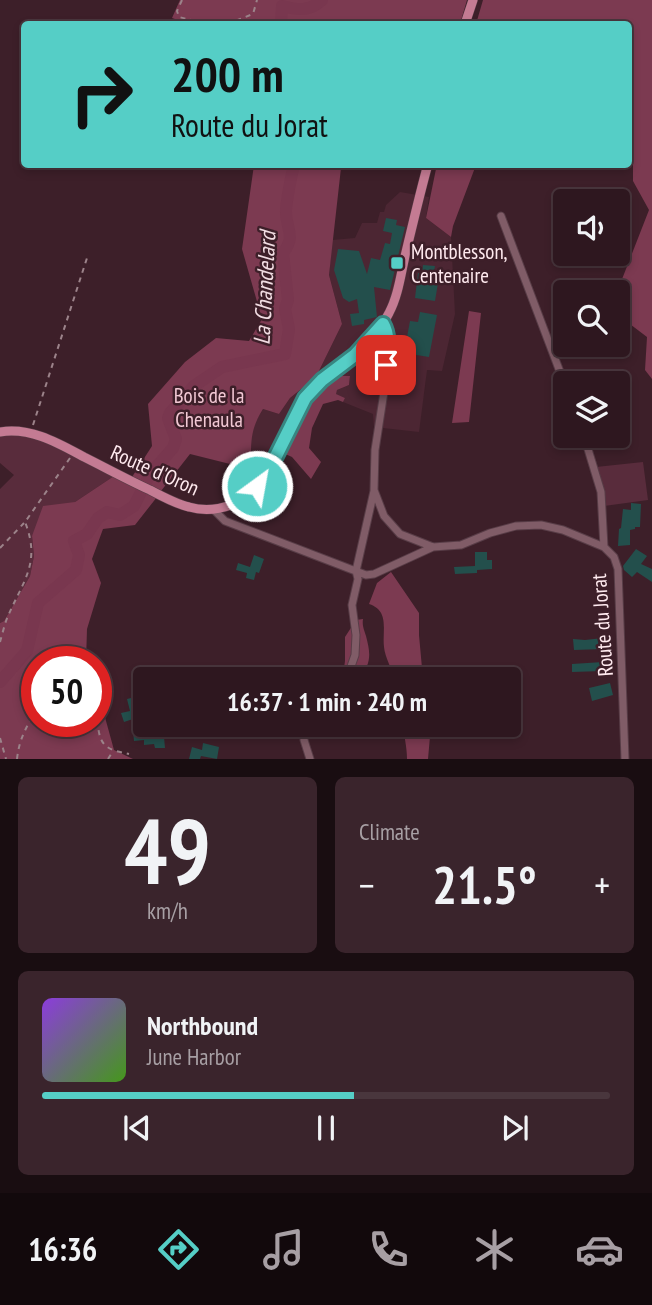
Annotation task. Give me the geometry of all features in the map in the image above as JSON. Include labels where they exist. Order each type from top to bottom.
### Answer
[{"type":"main road","points":[[466,21],[473,0]]},
{"type":"main road","name":"Route d'Oron","points":[[0,432],[10,430],[45,438],[190,508],[213,509],[235,502],[257,486],[268,472],[305,398],[322,380],[355,355],[383,324],[397,292],[427,168]]},
{"type":"street","points":[[501,216],[559,371]]},
{"type":"street","name":"Route du Jorat","points":[[383,324],[387,331],[388,346],[375,450],[374,490],[384,516],[400,534],[433,547],[461,545],[516,526],[541,525],[563,530],[604,547],[614,557],[618,569],[625,759]]},
{"type":"street","points":[[588,448],[601,492],[604,547]]},
{"type":"street","points":[[351,667],[355,654],[356,635],[352,605],[358,579],[356,571],[374,490]]},
{"type":"street","points":[[213,509],[225,521],[366,575],[374,574],[433,547]]},
{"type":"street","points":[[304,737],[310,759]]},
{"type":"path","points":[[182,0],[177,10],[179,17],[195,21]]},
{"type":"path","points":[[235,21],[253,14],[257,0]]},
{"type":"path","points":[[30,433],[87,258]]},
{"type":"path","points":[[0,548],[25,522],[74,452]]},
{"type":"path","points":[[0,642],[6,621],[28,575],[32,557],[31,536],[25,522]]},
{"type":"path","points":[[17,759],[22,737]]},
{"type":"path","points":[[100,737],[104,744],[114,750],[130,754]]},
{"type":"path","points":[[0,738],[6,759]]},
{"type":"path","points":[[108,759],[114,750]]},
{"type":"shaded area","points":[[400,192],[429,197],[426,218],[451,237],[455,314],[442,371],[427,370],[419,432],[374,427],[373,414],[343,402],[345,398],[335,394],[337,390],[349,385],[350,377],[336,376],[314,393],[305,406],[283,453],[272,451],[266,465],[260,466],[251,454],[251,434],[255,422],[263,409],[279,414],[290,398],[316,377],[342,324],[329,275],[332,240],[355,238],[362,223],[377,223],[380,212],[384,212],[386,205]]},
{"type":"shaded area","points":[[27,435],[44,441],[114,476],[32,536],[34,556],[30,576],[4,621],[0,623],[0,489],[14,475],[0,463],[0,436]]},
{"type":"shaded area","points":[[643,462],[648,500],[604,506],[596,467]]},
{"type":"green space","points":[[180,0],[467,0],[461,21],[180,21],[172,18]]},
{"type":"green space","points":[[483,0],[652,0],[652,379],[645,370],[647,337],[630,324],[630,280],[622,280],[627,266],[630,266],[630,259],[649,210],[633,181],[632,21],[477,21]]},
{"type":"green space","name":"Bois de la Chenaula","points":[[254,168],[341,168],[329,275],[342,324],[316,377],[290,398],[279,414],[263,409],[253,431],[251,454],[230,464],[190,454],[161,491],[132,477],[152,446],[148,404],[185,362],[216,338],[249,341],[262,319],[242,249]]},
{"type":"green space","points":[[436,168],[475,168],[451,237],[426,218]]},
{"type":"green space","points":[[469,311],[481,313],[469,422],[452,423]]},
{"type":"green space","points":[[336,376],[350,376],[349,385],[337,390],[336,394],[345,398],[343,402],[338,400],[323,404],[312,428],[309,448],[321,462],[311,479],[292,457],[283,453],[305,406],[314,393]]},
{"type":"green space","points":[[114,476],[157,497],[135,525],[103,529],[92,559],[101,583],[87,629],[86,646],[21,646],[21,737],[110,737],[114,750],[133,759],[0,759],[0,623],[4,621],[30,576],[34,556],[32,536],[43,506],[75,502]]},
{"type":"green space","points":[[391,572],[419,613],[422,667],[390,667],[385,651],[382,616],[376,607],[369,604],[377,583]]},
{"type":"green space","points":[[363,619],[369,658],[366,667],[344,667],[345,637],[356,620]]},
{"type":"green space","points":[[405,737],[430,737],[428,759],[407,759]]},
{"type":"building","points":[[386,218],[397,220],[396,225],[405,227],[390,290],[374,287],[377,317],[364,320],[364,324],[352,326],[350,314],[359,313],[357,299],[349,302],[343,298],[334,270],[338,249],[359,251],[367,274],[371,258],[380,260],[385,243],[390,244],[392,233],[383,231]]},
{"type":"building","points":[[423,265],[435,266],[433,276],[439,277],[435,301],[415,298],[418,273],[422,274]]},
{"type":"building","points":[[420,312],[437,315],[429,357],[404,353],[410,321],[418,322]]},
{"type":"building","points":[[631,503],[641,504],[640,527],[630,530],[630,545],[618,546],[623,509],[631,510]]},
{"type":"building","points":[[636,549],[647,556],[641,564],[652,569],[652,582],[637,572],[632,577],[624,570],[623,566]]},
{"type":"building","points":[[475,552],[487,552],[487,560],[492,560],[492,569],[455,574],[454,567],[475,566]]},
{"type":"building","points":[[254,555],[264,559],[254,580],[246,578],[247,573],[236,570],[238,563],[250,567]]},
{"type":"building","points":[[603,638],[604,649],[574,650],[573,639]]},
{"type":"building","points":[[603,662],[603,671],[572,672],[572,664]]},
{"type":"building","points":[[610,683],[613,695],[592,701],[589,688]]},
{"type":"building","points":[[133,698],[133,719],[124,722],[121,713],[130,711],[127,699]]},
{"type":"building","points":[[134,737],[164,737],[165,748],[155,748],[154,744],[144,745],[144,740],[134,741]]},
{"type":"building","points":[[203,743],[219,747],[217,759],[201,756],[200,759],[189,759],[192,747],[202,750]]},
{"type":"waterway","name":"La Chandelard","points":[[281,21],[282,6],[303,9],[313,7],[322,0]]},
{"type":"waterway","name":"La Chandelard","points":[[0,682],[27,651],[38,603],[76,570],[79,555],[74,541],[87,534],[98,518],[107,512],[120,515],[134,506],[150,474],[173,448],[176,439],[168,418],[170,413],[194,386],[222,367],[285,354],[289,329],[285,309],[288,300],[283,253],[290,236],[286,210],[293,168]]},
{"type":"place","name":"Montblesson, Centenaire","points":[[397,263]]},
{"type":"route","points":[[257,486],[268,472],[310,391],[355,355],[383,324],[387,331],[386,365]]}]
